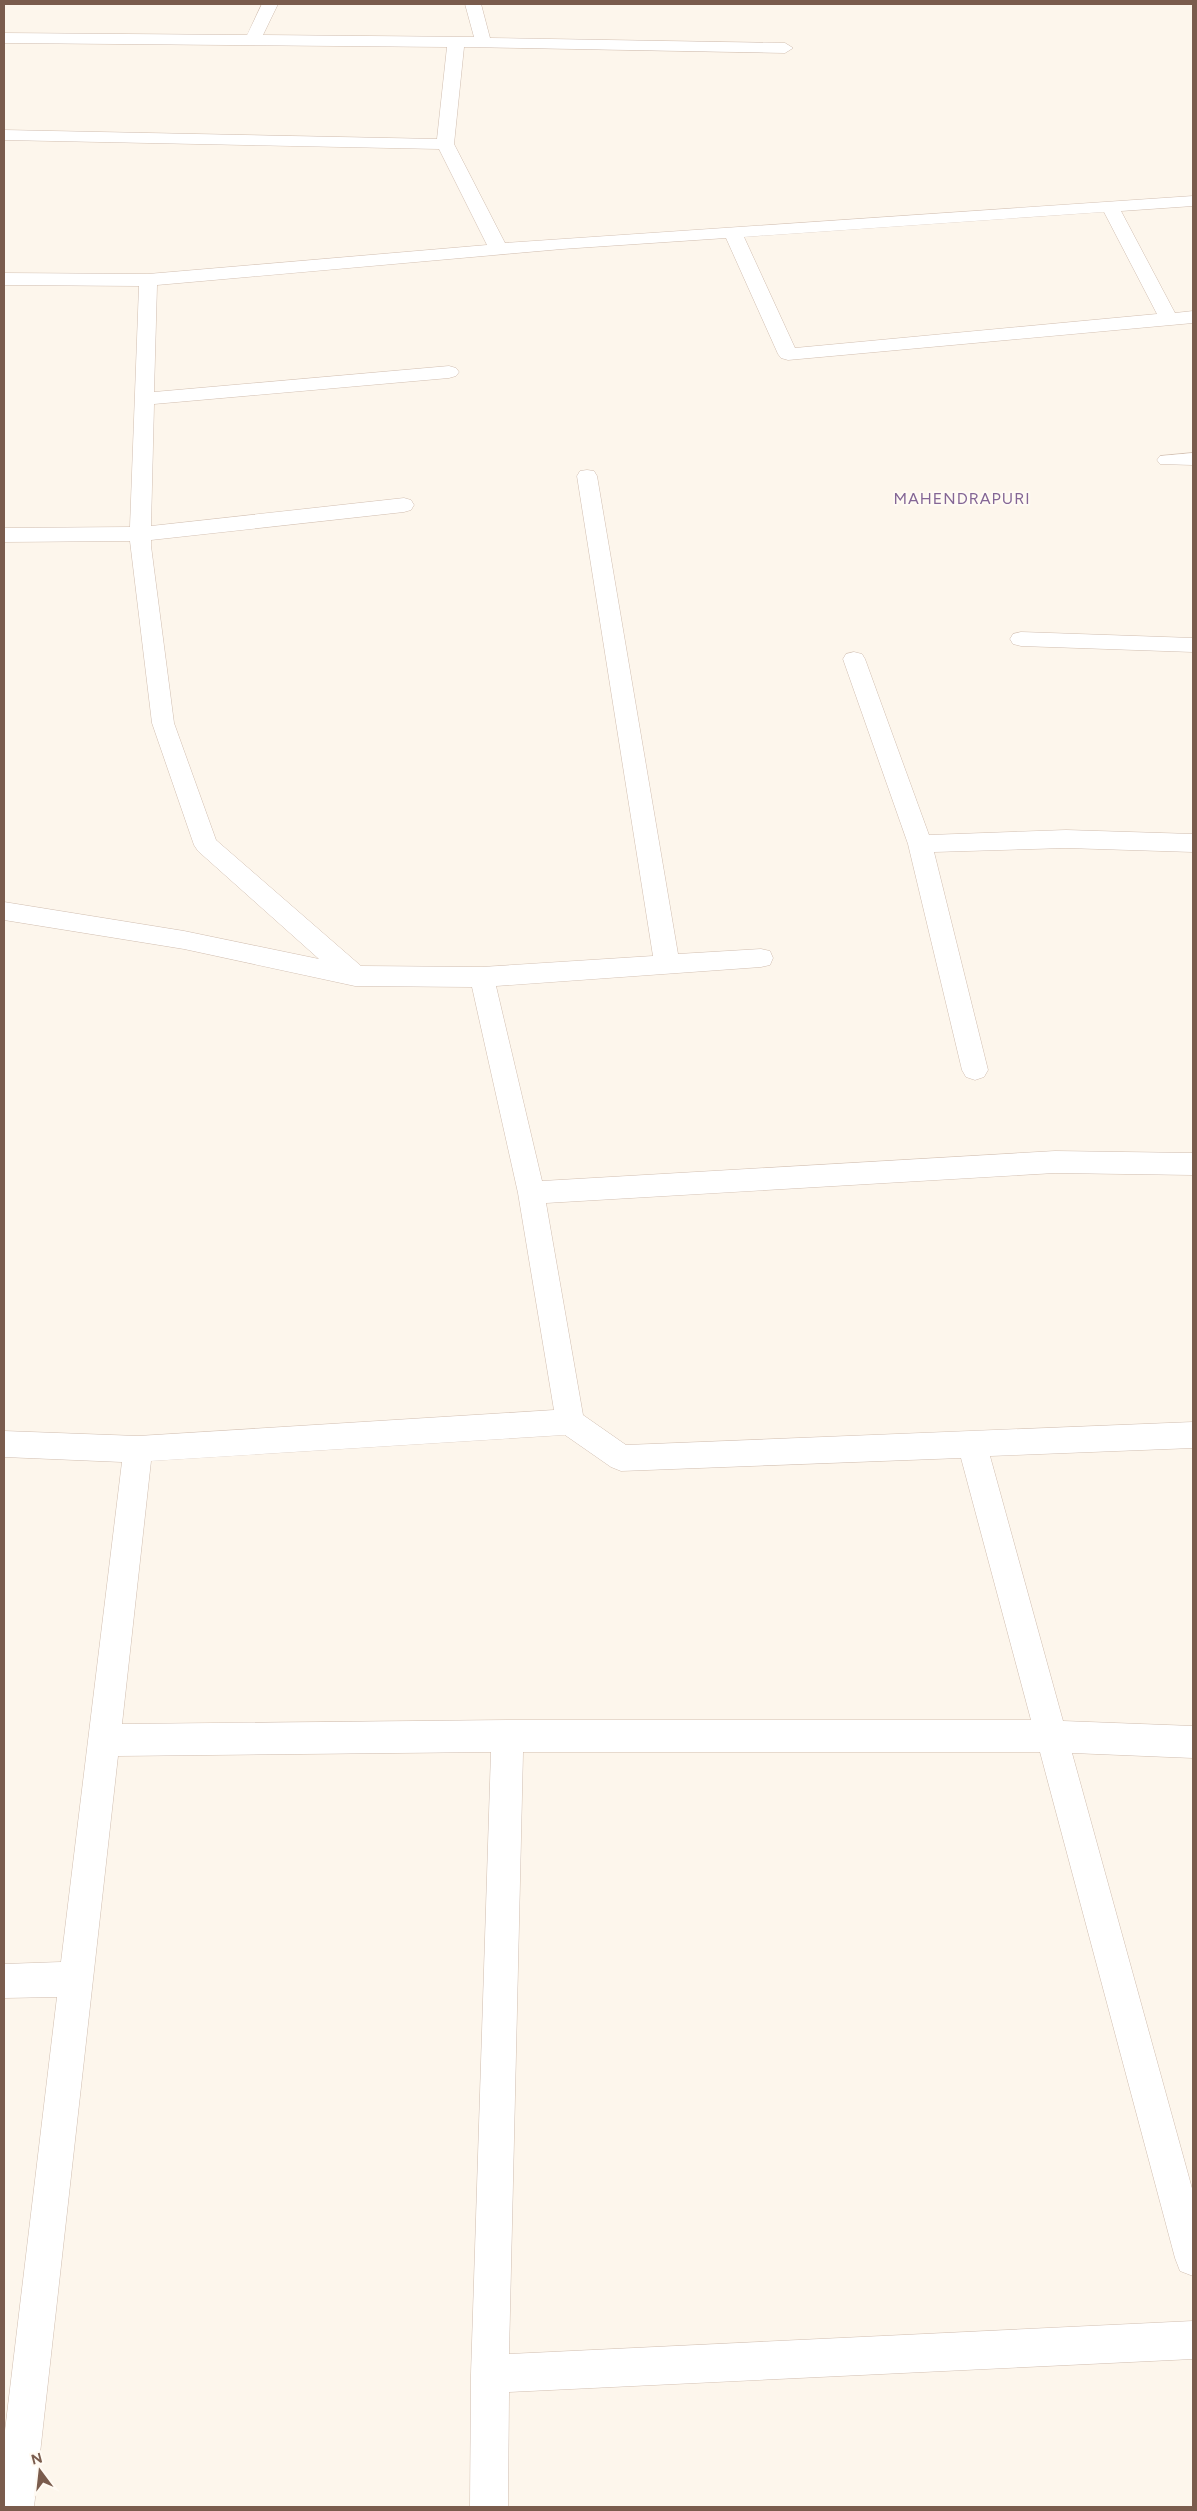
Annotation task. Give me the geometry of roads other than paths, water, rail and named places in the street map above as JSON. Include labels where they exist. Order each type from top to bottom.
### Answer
[{"type":"street","points":[[253,40],[270,4]]},
{"type":"street","points":[[473,4],[483,42]]},
{"type":"street","points":[[4,38],[483,42],[785,48]]},
{"type":"street","points":[[456,42],[445,144],[499,250]]},
{"type":"street","points":[[4,135],[445,144]]},
{"type":"street","points":[[4,279],[148,280],[499,250],[1193,201]]},
{"type":"street","points":[[1110,207],[1169,319]]},
{"type":"street","points":[[733,233],[788,354],[1193,317]]},
{"type":"street","points":[[148,280],[140,534],[163,723],[206,845],[355,976]]},
{"type":"street","points":[[145,398],[449,372]]},
{"type":"street","points":[[1167,460],[1193,459]]},
{"type":"street","points":[[587,476],[667,964]]},
{"type":"street","points":[[4,534],[140,534],[404,505]]},
{"type":"street","points":[[1022,638],[1193,644]]},
{"type":"street","points":[[854,659],[920,844],[975,1070]]},
{"type":"street","points":[[920,844],[1066,838],[1193,843]]},
{"type":"street","points":[[4,911],[184,940],[355,976],[482,977],[761,958]]},
{"type":"street","points":[[482,977],[531,1193],[570,1422]]},
{"type":"street","points":[[531,1193],[1055,1162],[1193,1164]]},
{"type":"street","points":[[4,1444],[138,1449],[570,1422],[621,1458],[1193,1435]]},
{"type":"street","points":[[972,1444],[1193,2258]]},
{"type":"street","points":[[15,2507],[138,1449]]},
{"type":"street","points":[[104,1740],[508,1736],[1052,1736],[1193,1742]]},
{"type":"street","points":[[489,2507],[490,2374],[508,1736]]},
{"type":"street","points":[[4,1981],[76,1979]]},
{"type":"street","points":[[490,2374],[1193,2340]]},
{"type":"district","name":"MAHENDRAPURI","points":[[962,498]]}]
